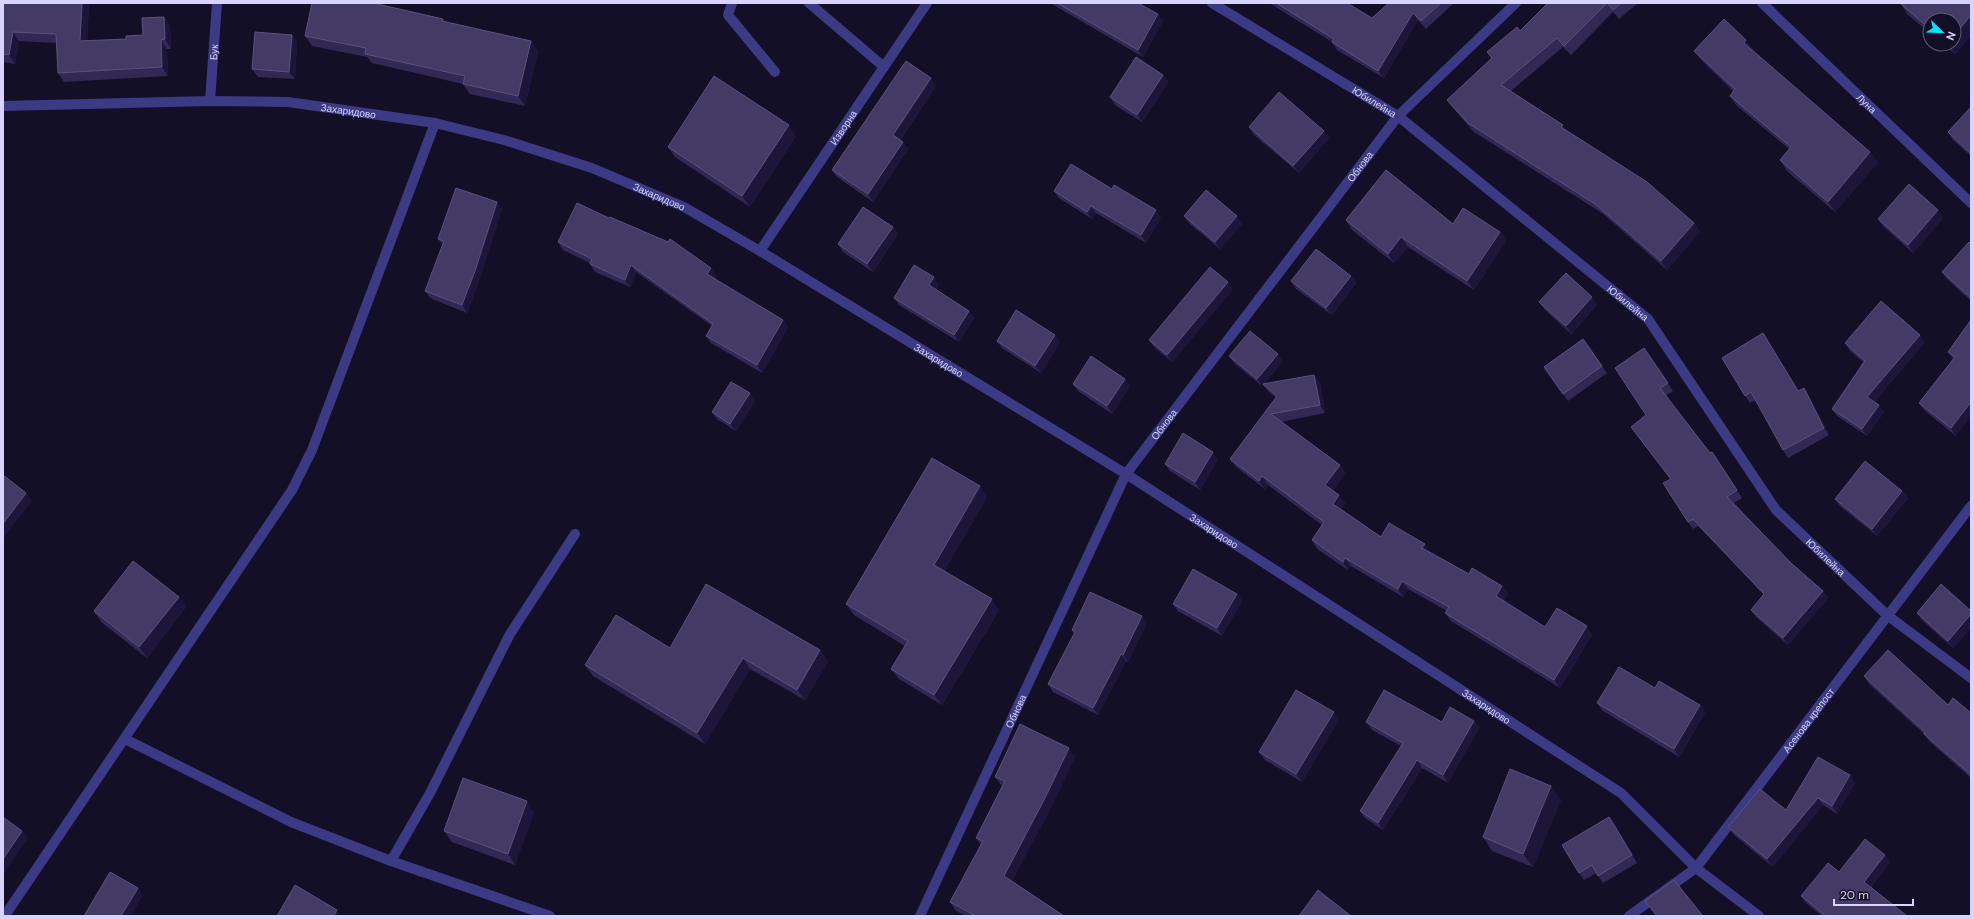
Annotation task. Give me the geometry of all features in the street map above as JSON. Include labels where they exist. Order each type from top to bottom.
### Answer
[{"type":"street","name":"Бук","points":[[210,101],[217,3]]},
{"type":"street","points":[[732,3],[728,15],[775,72]]},
{"type":"street","points":[[809,3],[884,67]]},
{"type":"street","name":"Изворна","points":[[760,251],[927,3]]},
{"type":"street","name":"Юбилейна","points":[[1212,3],[1398,116],[1648,319],[1776,510],[1887,615],[1971,678]]},
{"type":"street","name":"Обнова","points":[[922,915],[1126,474],[1398,116],[1516,3]]},
{"type":"street","name":"Луна","points":[[1762,3],[1971,204]]},
{"type":"street","name":"Захаридово","points":[[3,106],[210,101],[288,102],[435,122],[504,140],[592,168],[684,207],[760,251],[1126,474],[1621,793],[1696,868],[1759,916]]},
{"type":"street","points":[[6,914],[292,490],[312,450],[435,122]]},
{"type":"street","name":"Асенова крепост","points":[[1629,916],[1696,868],[1971,506]]},
{"type":"street","points":[[391,861],[430,793],[510,634],[575,534]]},
{"type":"street","points":[[125,739],[291,822],[391,861],[550,916]]},
{"type":"building","points":[[3,3],[82,3],[80,41],[126,39],[126,36],[143,35],[142,18],[164,17],[165,39],[161,40],[162,67],[58,73],[56,34],[13,32],[9,55],[3,54]]},
{"type":"building","points":[[312,3],[373,3],[443,19],[442,21],[531,41],[518,96],[463,84],[465,76],[365,54],[366,48],[305,36]]},
{"type":"building","points":[[1057,3],[1138,3],[1158,14],[1138,50]]},
{"type":"building","points":[[1276,3],[1347,3],[1372,18],[1389,3],[1441,3],[1421,21],[1413,13],[1378,71],[1332,42],[1334,39]]},
{"type":"building","points":[[1548,3],[1607,3],[1564,46],[1557,38],[1501,85],[1563,125],[1561,127],[1647,182],[1694,223],[1661,261],[1595,204],[1468,123],[1447,100],[1492,58],[1487,52],[1517,27],[1520,31]]},
{"type":"building","points":[[1607,3],[1621,3],[1613,10]]},
{"type":"building","points":[[1971,3],[1971,15],[1962,26],[1962,12],[1922,12],[1922,22],[1901,4]]},
{"type":"building","points":[[1724,19],[1746,40],[1744,43],[1870,152],[1828,202],[1780,160],[1791,147],[1730,96],[1735,89],[1694,51]]},
{"type":"building","points":[[255,32],[292,35],[289,72],[252,69]]},
{"type":"building","points":[[1136,57],[1163,75],[1137,115],[1110,97]]},
{"type":"building","points":[[906,61],[931,78],[893,135],[903,142],[868,194],[832,170]]},
{"type":"building","points":[[714,76],[789,125],[742,196],[668,147]]},
{"type":"building","points":[[1279,92],[1324,131],[1293,166],[1249,127]]},
{"type":"building","points":[[1971,107],[1971,154],[1948,132]]},
{"type":"building","points":[[1071,164],[1112,189],[1114,185],[1156,210],[1141,235],[1091,206],[1087,212],[1054,191]]},
{"type":"building","points":[[1386,170],[1453,224],[1463,208],[1500,232],[1467,281],[1401,237],[1388,254],[1346,220]]},
{"type":"building","points":[[1909,184],[1938,210],[1908,245],[1878,219]]},
{"type":"building","points":[[456,188],[497,202],[475,271],[462,305],[425,291],[444,241],[438,239]]},
{"type":"building","points":[[1206,190],[1237,216],[1215,242],[1184,216]]},
{"type":"building","points":[[577,203],[668,242],[670,239],[711,268],[707,274],[783,320],[757,365],[706,336],[713,324],[631,265],[625,280],[590,264],[592,259],[558,242]]},
{"type":"building","points":[[863,207],[893,227],[867,264],[838,244]]},
{"type":"building","points":[[1969,242],[1971,244],[1971,298],[1942,272]]},
{"type":"building","points":[[1316,249],[1351,276],[1326,308],[1291,281]]},
{"type":"building","points":[[914,265],[934,277],[929,285],[969,311],[954,335],[894,298]]},
{"type":"building","points":[[1210,267],[1228,282],[1167,355],[1149,340]]},
{"type":"building","points":[[1566,273],[1592,297],[1566,326],[1539,302]]},
{"type":"building","points":[[1881,301],[1920,335],[1867,397],[1879,405],[1862,429],[1832,409],[1865,361],[1845,343]]},
{"type":"building","points":[[1016,310],[1055,335],[1035,366],[997,341]]},
{"type":"building","points":[[1971,320],[1971,402],[1951,428],[1919,403],[1955,357],[1948,352]]},
{"type":"building","points":[[1250,331],[1278,354],[1257,379],[1229,356]]},
{"type":"building","points":[[1763,333],[1798,391],[1804,388],[1824,428],[1783,450],[1751,392],[1745,396],[1722,358]]},
{"type":"building","points":[[1583,339],[1602,366],[1563,394],[1544,367]]},
{"type":"building","points":[[1644,348],[1668,383],[1660,388],[1710,453],[1712,452],[1737,490],[1727,497],[1791,563],[1823,591],[1783,638],[1751,610],[1764,594],[1693,519],[1688,522],[1663,483],[1671,479],[1631,427],[1646,415],[1615,368]]},
{"type":"building","points":[[1091,356],[1125,379],[1107,406],[1073,384]]},
{"type":"building","points":[[1314,375],[1320,405],[1271,414],[1340,465],[1325,485],[1339,495],[1333,504],[1381,537],[1389,523],[1425,544],[1422,548],[1469,574],[1472,568],[1502,586],[1496,596],[1545,627],[1557,608],[1587,626],[1554,680],[1445,613],[1449,607],[1402,581],[1398,589],[1345,558],[1343,562],[1312,540],[1324,522],[1262,476],[1259,481],[1230,459],[1277,396],[1263,384]]},
{"type":"building","points":[[731,382],[750,393],[730,424],[712,412]]},
{"type":"building","points":[[1183,433],[1213,452],[1195,482],[1165,464]]},
{"type":"building","points":[[932,458],[980,486],[934,565],[992,599],[934,695],[891,669],[908,641],[846,604]]},
{"type":"building","points":[[1865,461],[1902,491],[1872,529],[1835,499]]},
{"type":"building","points":[[3,475],[26,493],[3,524]]},
{"type":"building","points":[[133,561],[179,597],[139,647],[94,611]]},
{"type":"building","points":[[1193,569],[1237,594],[1217,628],[1173,604]]},
{"type":"building","points":[[706,584],[820,650],[797,690],[743,658],[697,733],[585,665],[616,615],[670,648]]},
{"type":"building","points":[[1941,584],[1971,611],[1971,614],[1948,641],[1917,613]]},
{"type":"building","points":[[1090,592],[1142,616],[1123,655],[1121,654],[1093,708],[1048,684],[1075,632],[1072,630]]},
{"type":"building","points":[[1888,650],[1948,705],[1953,698],[1971,713],[1971,775],[1924,734],[1925,732],[1864,676]]},
{"type":"building","points":[[1619,667],[1655,688],[1659,681],[1700,705],[1674,749],[1597,703]]},
{"type":"building","points":[[1296,690],[1334,712],[1296,774],[1259,752]]},
{"type":"building","points":[[1384,690],[1442,722],[1450,707],[1474,721],[1443,775],[1417,760],[1378,823],[1360,811],[1403,743],[1366,722]]},
{"type":"building","points":[[1020,724],[1069,748],[1044,800],[1004,876],[1064,916],[976,916],[950,902],[983,841],[976,838],[1005,781],[995,777]]},
{"type":"building","points":[[1818,757],[1850,775],[1832,806],[1818,798],[1767,859],[1728,827],[1760,789],[1786,810]]},
{"type":"building","points":[[1510,769],[1551,786],[1523,854],[1483,837]]},
{"type":"building","points":[[463,778],[527,801],[508,854],[444,831]]},
{"type":"building","points":[[3,817],[22,831],[3,859]]},
{"type":"building","points":[[1609,817],[1632,855],[1598,876],[1592,865],[1579,873],[1562,845]]},
{"type":"building","points":[[1865,839],[1885,855],[1864,882],[1907,916],[1826,916],[1801,896],[1828,863],[1839,872]]},
{"type":"building","points":[[110,872],[138,888],[121,916],[84,916]]},
{"type":"building","points":[[1674,880],[1703,916],[1657,916],[1645,901]]},
{"type":"building","points":[[295,885],[337,910],[334,916],[277,916]]},
{"type":"building","points":[[1318,890],[1351,916],[1299,916]]}]
